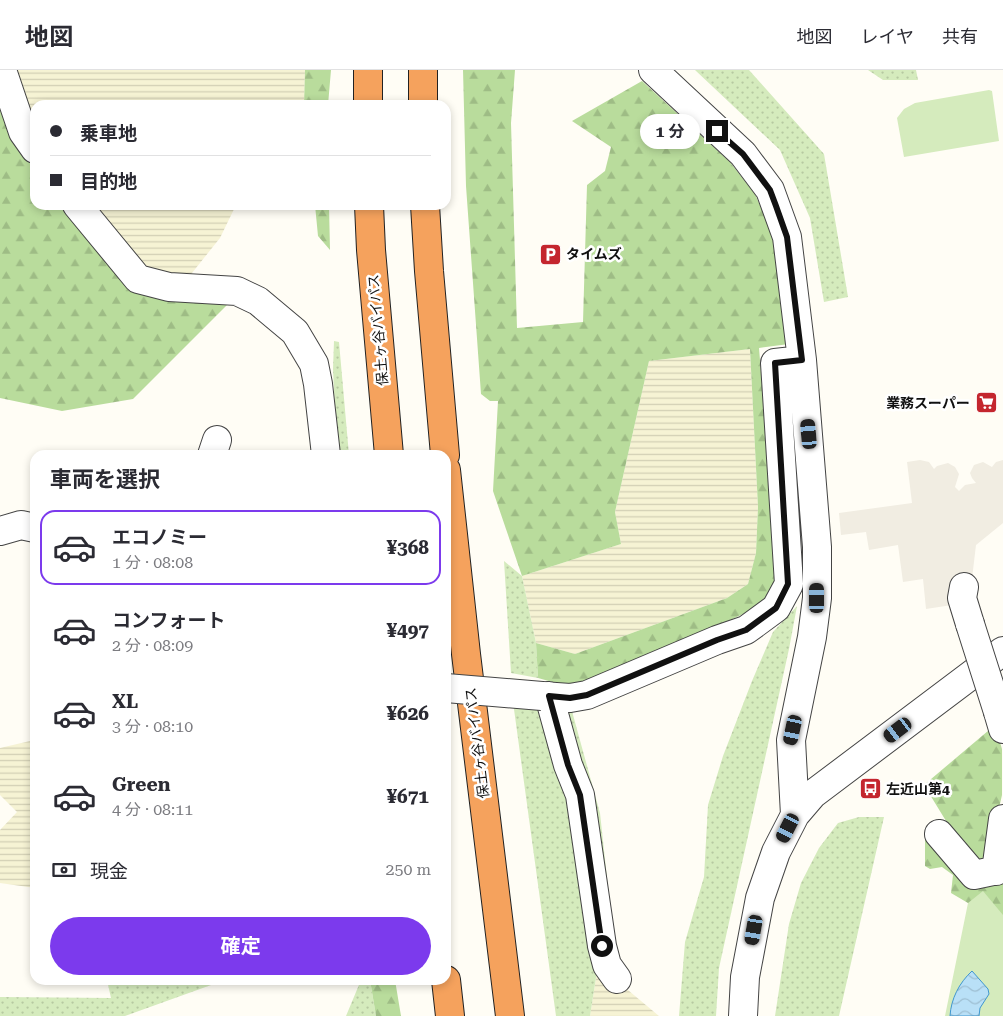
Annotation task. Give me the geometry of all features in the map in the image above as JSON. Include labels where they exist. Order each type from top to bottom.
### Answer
[{"type":"highway","points":[[368,70],[368,100]]},
{"type":"highway","points":[[423,70],[423,100]]},
{"type":"highway","name":"保土ヶ谷バイパス","points":[[369,210],[389,450]]},
{"type":"highway","points":[[425,210],[444,450]]},
{"type":"highway","name":"保土ヶ谷バイパス","points":[[451,516],[510,1016]]},
{"type":"highway","points":[[447,985],[450,1016]]},
{"type":"street","points":[[2,70],[23,132],[30,142]]},
{"type":"street","points":[[653,70],[743,154],[770,190],[787,237],[802,360],[817,547],[817,598],[812,637],[791,740],[795,816]]},
{"type":"street","points":[[81,210],[138,279],[169,287],[237,291],[258,301],[295,332],[314,364],[325,450]]},
{"type":"street","points":[[451,688],[570,698],[587,695],[717,640],[746,630],[776,608],[788,584],[775,363],[802,360]]},
{"type":"street","points":[[0,531],[21,525],[30,527]]},
{"type":"street","points":[[969,610],[1000,720]]},
{"type":"street","points":[[743,1016],[745,977],[760,898],[776,852],[795,816],[813,794],[1003,651]]},
{"type":"street","points":[[546,696],[568,765],[580,795],[602,946],[607,965],[617,979]]},
{"type":"street","points":[[940,834],[974,875],[999,870],[1003,819]]},
{"type":"shaded area","points":[[12,70],[305,70],[304,100],[30,100],[30,118]]},
{"type":"shaded area","points":[[91,210],[234,210],[220,238],[188,278],[145,275]]},
{"type":"shaded area","points":[[750,349],[758,507],[756,553],[748,584],[727,598],[575,654],[536,643],[522,576],[621,544],[615,512],[649,361]]},
{"type":"shaded area","points":[[920,460],[929,462],[934,469],[937,466],[948,463],[955,467],[959,474],[955,487],[959,491],[965,485],[976,483],[970,473],[974,465],[983,462],[992,467],[996,462],[1003,460],[1003,523],[976,545],[971,587],[952,605],[926,609],[923,579],[903,582],[898,545],[869,550],[866,532],[841,535],[839,513],[912,503],[907,462]]},
{"type":"shaded area","points":[[30,741],[30,887],[0,883],[0,830],[17,812],[0,795],[0,748]]},
{"type":"shaded area","points":[[598,965],[659,1016],[590,1016]]},
{"type":"green space","points":[[305,70],[331,70],[328,100],[304,100]]},
{"type":"green space","points":[[463,70],[515,70],[511,123],[517,328],[583,322],[587,185],[605,171],[611,147],[572,121],[642,81],[730,162],[755,194],[769,226],[778,256],[789,344],[759,348],[777,572],[774,585],[760,606],[584,685],[563,685],[538,678],[536,643],[575,654],[727,598],[748,584],[756,553],[758,507],[750,349],[649,361],[615,512],[621,544],[522,576],[493,491],[498,401],[490,401],[481,394],[466,186]]},
{"type":"green space","points":[[695,70],[749,70],[824,154],[848,297],[824,302],[810,218],[780,150]]},
{"type":"green space","points":[[868,70],[916,70],[918,80],[883,80]]},
{"type":"green space","points":[[0,76],[30,145],[30,210],[77,210],[135,280],[233,299],[133,399],[62,411],[0,398]]},
{"type":"green space","points":[[992,91],[999,141],[904,157],[897,118],[904,109],[915,103]]},
{"type":"green space","points":[[315,210],[329,210],[330,250],[318,236]]},
{"type":"green space","points":[[334,341],[339,342],[349,450],[337,450],[333,369]]},
{"type":"green space","points":[[504,561],[522,576],[536,643],[538,678],[511,673]]},
{"type":"green space","points":[[797,606],[719,968],[716,1016],[679,1016],[685,942],[704,877],[708,805],[723,756],[773,632]]},
{"type":"green space","points":[[513,702],[541,705],[574,796],[598,965],[590,1016],[556,1016]]},
{"type":"green space","points":[[570,704],[600,813],[614,943],[613,962],[561,705]]},
{"type":"green space","points":[[995,725],[1002,749],[1002,795],[986,865],[965,852],[924,785]]},
{"type":"green space","points":[[859,817],[884,817],[839,1016],[775,1016],[789,924],[801,883],[819,848],[838,823]]},
{"type":"green space","points":[[937,837],[1003,873],[1003,927],[975,914],[968,903],[951,893],[953,875],[942,867],[930,869],[925,866],[925,839]]},
{"type":"green space","points":[[983,891],[1003,915],[1003,1016],[945,1016],[968,903]]},
{"type":"green space","points":[[108,985],[211,985],[125,1016],[0,1016],[0,997],[111,998]]},
{"type":"green space","points":[[359,985],[371,985],[376,1016],[346,1016]]},
{"type":"green space","points":[[371,985],[396,985],[401,1016],[376,1016]]},
{"type":"water","points":[[972,971],[988,989],[989,994],[980,1008],[979,1016],[950,1016],[956,992]]},
{"type":"place","name":"タイムズ","points":[[550,254]]},
{"type":"place","name":"業務スーパー","points":[[986,403]]},
{"type":"place","name":"左近山第4","points":[[870,789]]},
{"type":"route","points":[[602,946],[580,795],[568,765],[549,696],[570,698],[587,695],[717,640],[746,630],[776,608],[788,584],[775,363],[802,360],[787,237],[770,190],[743,154],[717,131]]}]
